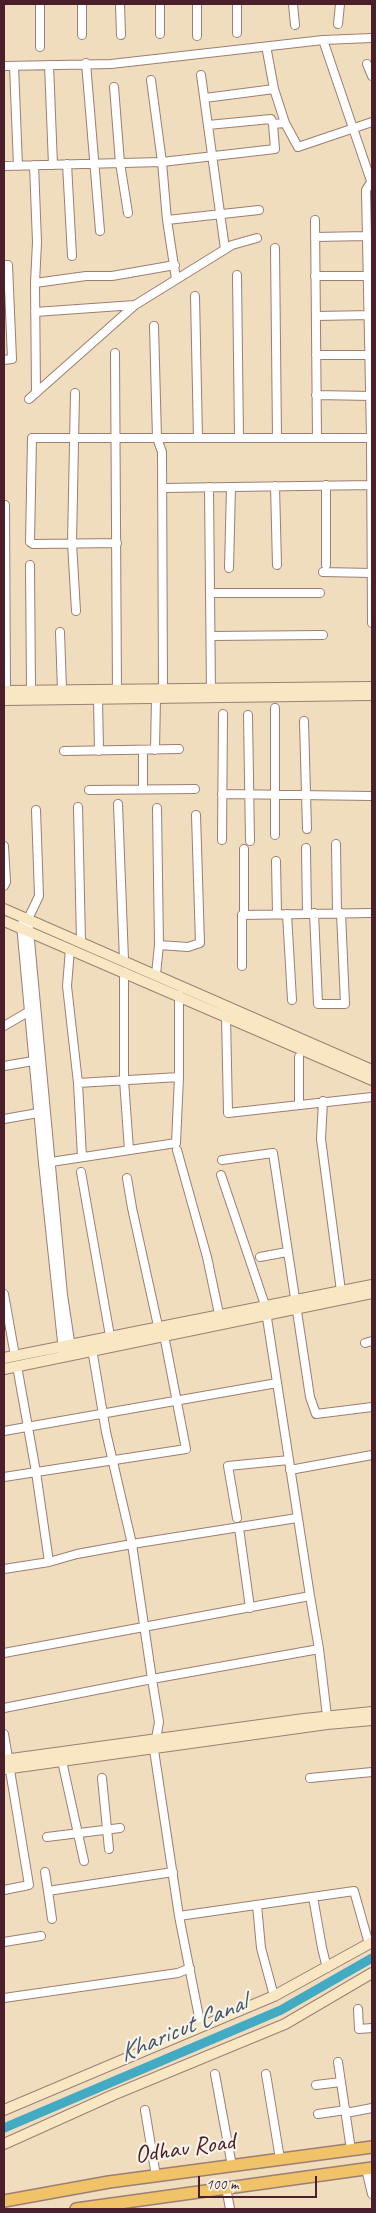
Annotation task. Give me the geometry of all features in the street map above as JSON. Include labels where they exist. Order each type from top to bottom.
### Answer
[{"type":"main road","name":"Odhav Road","points":[[4,2201],[156,2176],[372,2147]]},
{"type":"main road","name":"Odhav Road","points":[[76,2209],[226,2187],[369,2169]]},
{"type":"street","points":[[40,4],[40,47]]},
{"type":"street","points":[[82,4],[82,35]]},
{"type":"street","points":[[120,4],[121,35]]},
{"type":"street","points":[[160,4],[160,34]]},
{"type":"street","points":[[197,4],[197,36]]},
{"type":"street","points":[[236,4],[237,33]]},
{"type":"street","points":[[293,4],[295,25]]},
{"type":"street","points":[[338,24],[340,4]]},
{"type":"street","points":[[4,66],[112,64],[323,40],[372,38]]},
{"type":"street","points":[[323,40],[372,183],[366,190],[369,218],[367,236],[370,276],[372,623]]},
{"type":"street","points":[[267,51],[274,89],[285,124],[298,147],[372,122]]},
{"type":"street","points":[[86,63],[100,232]]},
{"type":"street","points":[[367,64],[372,76]]},
{"type":"street","points":[[49,65],[53,165]]},
{"type":"street","points":[[14,66],[18,166]]},
{"type":"street","points":[[201,75],[214,156],[219,213],[225,249]]},
{"type":"street","points":[[150,80],[176,279]]},
{"type":"street","points":[[114,87],[120,163],[128,213]]},
{"type":"street","points":[[205,98],[274,89]]},
{"type":"street","points":[[4,166],[162,162],[275,149],[271,119],[208,125]]},
{"type":"street","points":[[273,124],[285,124]]},
{"type":"street","points":[[67,164],[72,256]]},
{"type":"street","points":[[34,165],[37,242],[34,283],[36,393]]},
{"type":"street","points":[[167,220],[260,210]]},
{"type":"street","points":[[315,220],[317,438]]},
{"type":"street","points":[[315,237],[367,236]]},
{"type":"street","points":[[29,399],[135,305],[232,245],[257,238]]},
{"type":"street","points":[[275,248],[277,438]]},
{"type":"street","points":[[4,265],[8,265],[12,359],[4,360]]},
{"type":"street","points":[[34,283],[86,276],[112,276],[175,265]]},
{"type":"street","points":[[237,275],[239,438]]},
{"type":"street","points":[[315,276],[370,276]]},
{"type":"street","points":[[195,296],[198,438]]},
{"type":"street","points":[[35,312],[135,305]]},
{"type":"street","points":[[316,316],[370,315]]},
{"type":"street","points":[[154,326],[157,438],[162,452],[163,488],[160,694],[155,750]]},
{"type":"street","points":[[115,353],[117,694]]},
{"type":"street","points":[[316,355],[370,355]]},
{"type":"street","points":[[75,393],[72,543],[76,611]]},
{"type":"street","points":[[316,395],[371,396]]},
{"type":"street","points":[[117,542],[33,544],[29,538],[32,438],[372,438]]},
{"type":"street","points":[[326,485],[324,569],[372,572]]},
{"type":"street","points":[[163,488],[372,485]]},
{"type":"street","points":[[276,486],[277,565]]},
{"type":"street","points":[[208,487],[211,692]]},
{"type":"street","points":[[229,568],[231,487]]},
{"type":"street","points":[[5,505],[5,695]]},
{"type":"street","points":[[30,565],[31,690]]},
{"type":"street","points":[[210,593],[320,593]]},
{"type":"street","points":[[60,632],[62,690]]},
{"type":"street","points":[[210,636],[323,635]]},
{"type":"street","points":[[5,695],[31,690],[117,694],[371,690]]},
{"type":"street","points":[[5,695],[98,699],[117,694]]},
{"type":"street","points":[[98,699],[99,751]]},
{"type":"street","points":[[274,708],[276,835]]},
{"type":"street","points":[[222,840],[223,714]]},
{"type":"street","points":[[248,716],[250,841]]},
{"type":"street","points":[[304,721],[307,829]]},
{"type":"street","points":[[64,751],[179,749]]},
{"type":"street","points":[[143,750],[143,790]]},
{"type":"street","points":[[90,790],[195,789]]},
{"type":"street","points":[[222,794],[372,796]]},
{"type":"street","points":[[118,804],[124,960]]},
{"type":"street","points":[[78,807],[81,941]]},
{"type":"street","points":[[156,974],[159,945],[157,808]]},
{"type":"street","points":[[36,810],[39,896],[24,917],[51,1162],[67,1350]]},
{"type":"street","points":[[159,945],[188,947],[200,943],[196,815]]},
{"type":"street","points":[[306,848],[318,1004],[345,1004],[336,844]]},
{"type":"street","points":[[4,846],[6,882],[4,886]]},
{"type":"street","points":[[242,966],[244,849]]},
{"type":"street","points":[[276,861],[278,914]]},
{"type":"street","points":[[4,909],[81,941],[372,1070]]},
{"type":"street","points":[[244,915],[372,913]]},
{"type":"street","points":[[287,914],[292,1000]]},
{"type":"street","points":[[4,921],[372,1080]]},
{"type":"street","points":[[25,930],[28,1012],[38,1114],[67,1350]]},
{"type":"street","points":[[70,949],[67,986],[78,1083],[82,1157]]},
{"type":"street","points":[[124,972],[124,1080],[129,1150]]},
{"type":"street","points":[[51,1162],[176,1143],[179,1077],[178,995]]},
{"type":"street","points":[[4,1026],[28,1012]]},
{"type":"street","points":[[226,1016],[228,1113],[372,1097]]},
{"type":"street","points":[[299,1057],[299,1105]]},
{"type":"street","points":[[4,1066],[33,1061]]},
{"type":"street","points":[[78,1083],[179,1077]]},
{"type":"street","points":[[324,1101],[321,1139],[341,1290]]},
{"type":"street","points":[[4,1119],[38,1114]]},
{"type":"street","points":[[177,1150],[207,1257],[219,1314]]},
{"type":"street","points":[[222,1160],[273,1153],[310,1397],[316,1414],[372,1407]]},
{"type":"street","points":[[81,1172],[110,1336]]},
{"type":"street","points":[[221,1175],[266,1310],[297,1518],[319,1649],[327,1716]]},
{"type":"street","points":[[4,1477],[186,1450],[178,1400],[132,1208],[127,1178]]},
{"type":"street","points":[[260,1257],[288,1252]]},
{"type":"street","points":[[295,1304],[341,1290],[372,1285]]},
{"type":"street","points":[[4,1369],[16,1361],[67,1350],[110,1336],[161,1330],[295,1304],[372,1293]]},
{"type":"street","points":[[4,1294],[36,1472],[49,1562]]},
{"type":"street","points":[[67,1350],[92,1350],[219,1314],[266,1310]]},
{"type":"street","points":[[92,1350],[102,1412],[132,1544],[159,1722],[154,1745],[180,1916],[201,2027]]},
{"type":"street","points":[[4,1358],[16,1361]]},
{"type":"street","points":[[4,1431],[102,1412],[277,1383]]},
{"type":"street","points":[[290,1470],[372,1455]]},
{"type":"street","points":[[237,1518],[228,1466],[289,1460]]},
{"type":"street","points":[[4,1569],[49,1562],[77,1554],[132,1544],[297,1518]]},
{"type":"street","points":[[239,1528],[250,1608]]},
{"type":"street","points":[[4,1653],[310,1596]]},
{"type":"street","points":[[4,1708],[319,1649]]},
{"type":"street","points":[[6,1764],[62,1761],[327,1716],[372,1712]]},
{"type":"street","points":[[6,1764],[372,1720]]},
{"type":"street","points":[[4,1734],[6,1764],[29,1884],[4,1890]]},
{"type":"street","points":[[62,1761],[84,1861]]},
{"type":"street","points":[[310,1778],[372,1772]]},
{"type":"street","points":[[102,1778],[109,1850]]},
{"type":"street","points":[[47,1837],[120,1828]]},
{"type":"street","points":[[45,1872],[52,1919]]},
{"type":"street","points":[[48,1891],[173,1872]]},
{"type":"street","points":[[4,2110],[274,1996],[370,1943],[354,1891],[180,1916]]},
{"type":"street","points":[[314,1896],[327,1968]]},
{"type":"street","points":[[257,1905],[261,1948],[274,1996]]},
{"type":"street","points":[[4,1942],[41,1936]]},
{"type":"street","points":[[4,1998],[178,1973],[190,1968]]},
{"type":"street","points":[[4,2144],[113,2095],[285,2024],[372,1973]]},
{"type":"street","points":[[358,2010],[359,2029],[372,2028]]},
{"type":"street","points":[[338,2062],[352,2150]]},
{"type":"street","points":[[215,2074],[232,2166]]},
{"type":"street","points":[[266,2074],[280,2159]]},
{"type":"street","points":[[316,2085],[341,2082]]},
{"type":"street","points":[[318,2114],[372,2108]]},
{"type":"street","points":[[145,2110],[156,2176]]},
{"type":"street","points":[[369,2169],[372,2194]]},
{"type":"street","points":[[226,2187],[230,2209]]},
{"type":"waterway","name":"Kharicut Canal","points":[[4,2128],[281,2010],[372,1958]]}]
